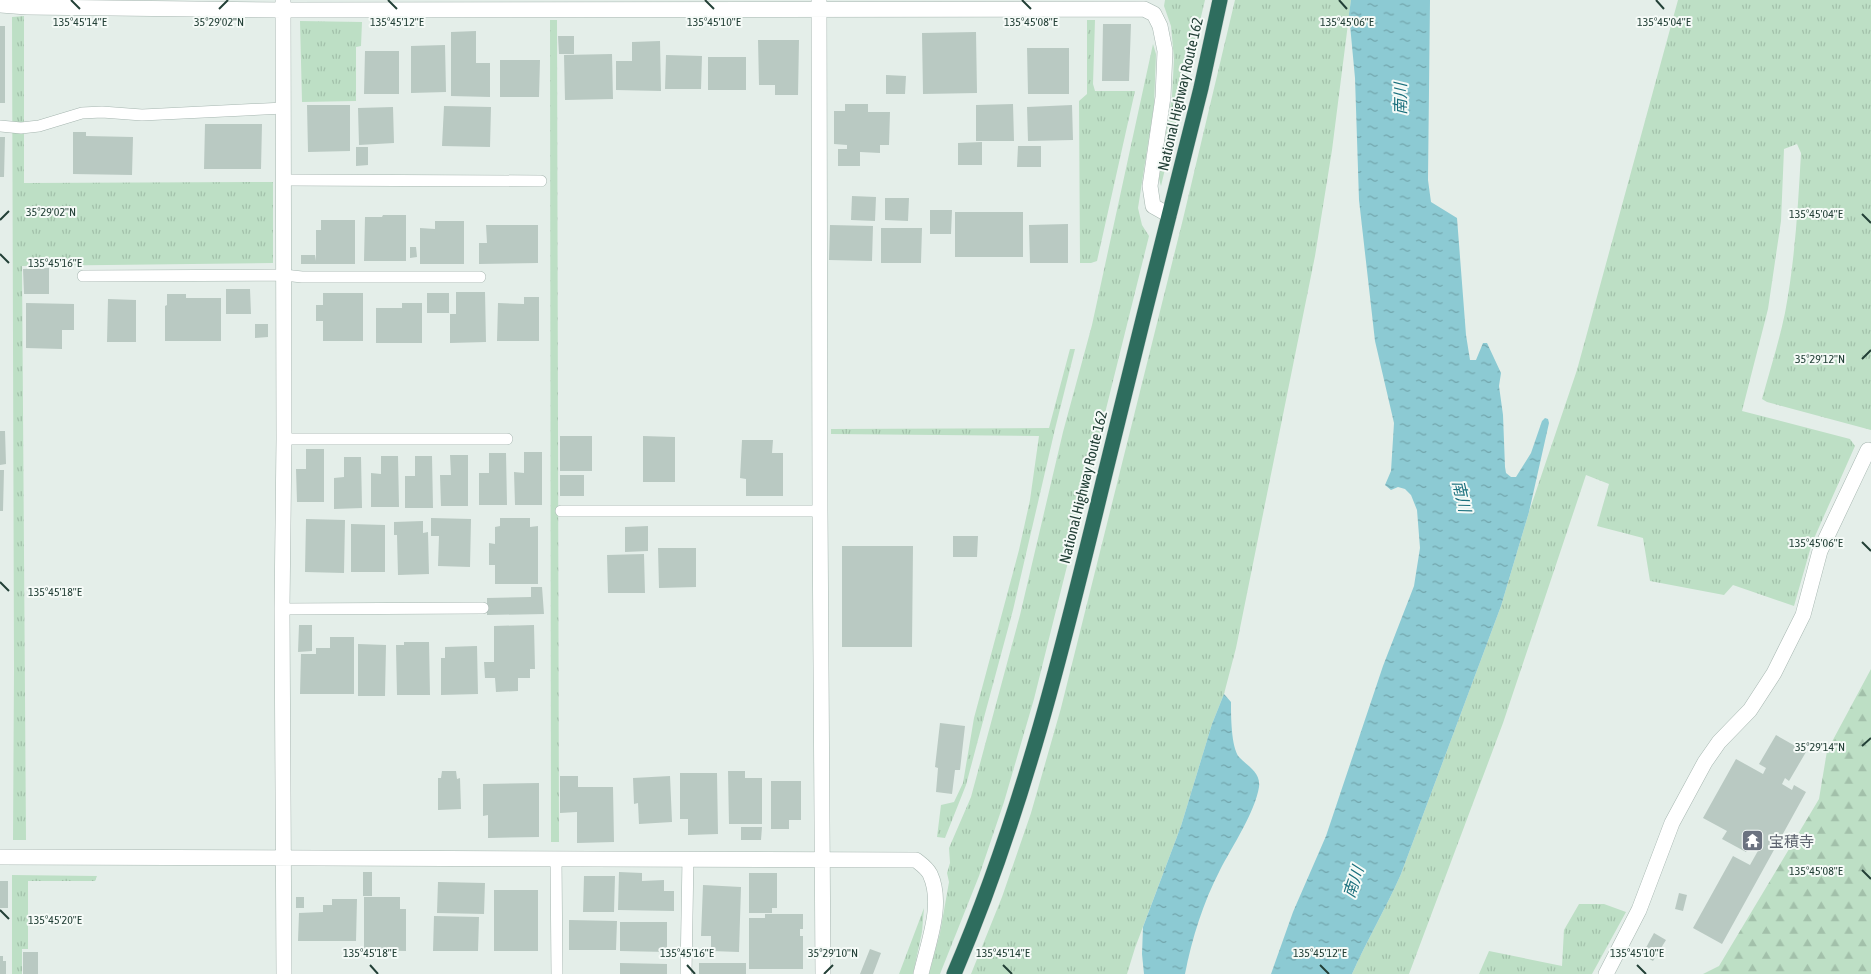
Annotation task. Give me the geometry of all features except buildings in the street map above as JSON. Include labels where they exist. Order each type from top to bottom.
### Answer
[{"type":"highway","name":"National Highway Route 162","points":[[954,974],[989,889],[1014,817],[1047,703],[1201,88],[1220,0]]},
{"type":"street","points":[[0,4],[27,8],[86,4],[819,5],[1144,9],[1154,14],[1160,26],[1165,51],[1163,97],[1150,186],[1153,206],[1169,215]]},
{"type":"street","points":[[283,5],[284,439],[282,609],[284,974]]},
{"type":"street","points":[[819,5],[820,510],[824,974]]},
{"type":"street","points":[[1606,974],[1639,910],[1672,823],[1705,762],[1719,742],[1750,710],[1774,674],[1803,615],[1820,551],[1868,450]]},
{"type":"street","points":[[0,857],[916,860],[929,872],[936,893],[932,925],[921,974]]},
{"type":"lane","points":[[0,126],[21,128],[39,126],[82,113],[102,112],[142,115],[210,110],[284,108]]},
{"type":"lane","points":[[284,180],[541,181]]},
{"type":"lane","points":[[83,276],[284,275],[302,277],[480,277]]},
{"type":"lane","points":[[284,439],[507,439]]},
{"type":"lane","points":[[561,511],[820,510]]},
{"type":"lane","points":[[282,609],[482,608]]},
{"type":"lane","points":[[556,858],[557,974]]},
{"type":"lane","points":[[686,974],[688,858]]},
{"type":"green space","points":[[1165,0],[1205,0],[1161,186],[1159,179],[1172,96],[1174,59],[1171,26],[1164,6]]},
{"type":"green space","points":[[1235,0],[1351,0],[1332,150],[1315,256],[1236,648],[1224,694],[1212,724],[1181,826],[1127,974],[971,974],[1002,897],[1031,813],[1061,708],[1183,219]]},
{"type":"green space","points":[[1678,0],[1871,0],[1871,430],[1767,402],[1762,399],[1783,324],[1794,253],[1801,153],[1797,144],[1784,149],[1781,221],[1768,309],[1742,411],[1850,439],[1855,446],[1812,543],[1794,606],[1733,585],[1724,595],[1650,581],[1643,538],[1597,526],[1609,484],[1586,475],[1503,723],[1409,974],[1352,974],[1401,874],[1501,606],[1529,512],[1577,370]]},
{"type":"green space","points":[[24,16],[24,183],[273,182],[273,263],[22,266],[26,840],[13,840],[12,17]]},
{"type":"green space","points":[[550,20],[557,20],[559,842],[551,842]]},
{"type":"green space","points":[[1087,20],[1095,20],[1093,84],[1095,91],[1135,91],[1097,261],[1080,263],[1079,101],[1087,94]]},
{"type":"green space","points":[[300,21],[362,22],[361,46],[356,47],[356,101],[302,102]]},
{"type":"green space","points":[[1153,44],[1156,54],[1154,105],[1138,208],[1142,225],[1149,236],[1034,699],[1004,802],[979,876],[940,974],[929,974],[940,933],[949,882],[947,873],[950,863],[949,848],[971,797],[1020,615],[1063,432],[1092,325]]},
{"type":"green space","points":[[1070,349],[1075,349],[1013,610],[966,785],[945,838],[937,837],[941,805],[954,802],[963,783],[974,718],[1019,550],[1030,500],[1039,436],[831,434],[831,429],[1049,428]]},
{"type":"green space","points":[[1871,669],[1871,974],[1703,974],[1719,966],[1819,799],[1827,751]]},
{"type":"green space","points":[[12,875],[97,876],[95,881],[28,881],[28,949],[22,949],[22,974],[12,974]]},
{"type":"green space","points":[[1579,904],[1604,904],[1626,912],[1592,974],[1479,974],[1489,951],[1562,966],[1564,930]]},
{"type":"green space","points":[[924,908],[922,932],[913,974],[899,974]]},
{"type":"water","name":"南川","points":[[1351,0],[1430,0],[1428,180],[1431,202],[1457,218],[1466,335],[1470,360],[1476,360],[1483,343],[1487,343],[1501,373],[1499,386],[1503,415],[1505,467],[1506,473],[1511,477],[1516,477],[1531,453],[1542,421],[1545,418],[1548,419],[1549,423],[1529,512],[1501,606],[1401,874],[1352,974],[1271,974],[1293,912],[1326,836],[1383,666],[1414,586],[1420,548],[1417,510],[1411,495],[1405,489],[1398,487],[1391,490],[1385,485],[1391,471],[1394,423],[1375,341],[1359,200],[1355,78],[1349,14]]},
{"type":"water","points":[[1224,694],[1231,702],[1232,731],[1236,752],[1258,777],[1257,797],[1208,895],[1191,947],[1185,974],[1144,974],[1142,954],[1143,927],[1181,826],[1212,724]]},
{"type":"place","name":"宝積寺","points":[[1753,841]]}]
